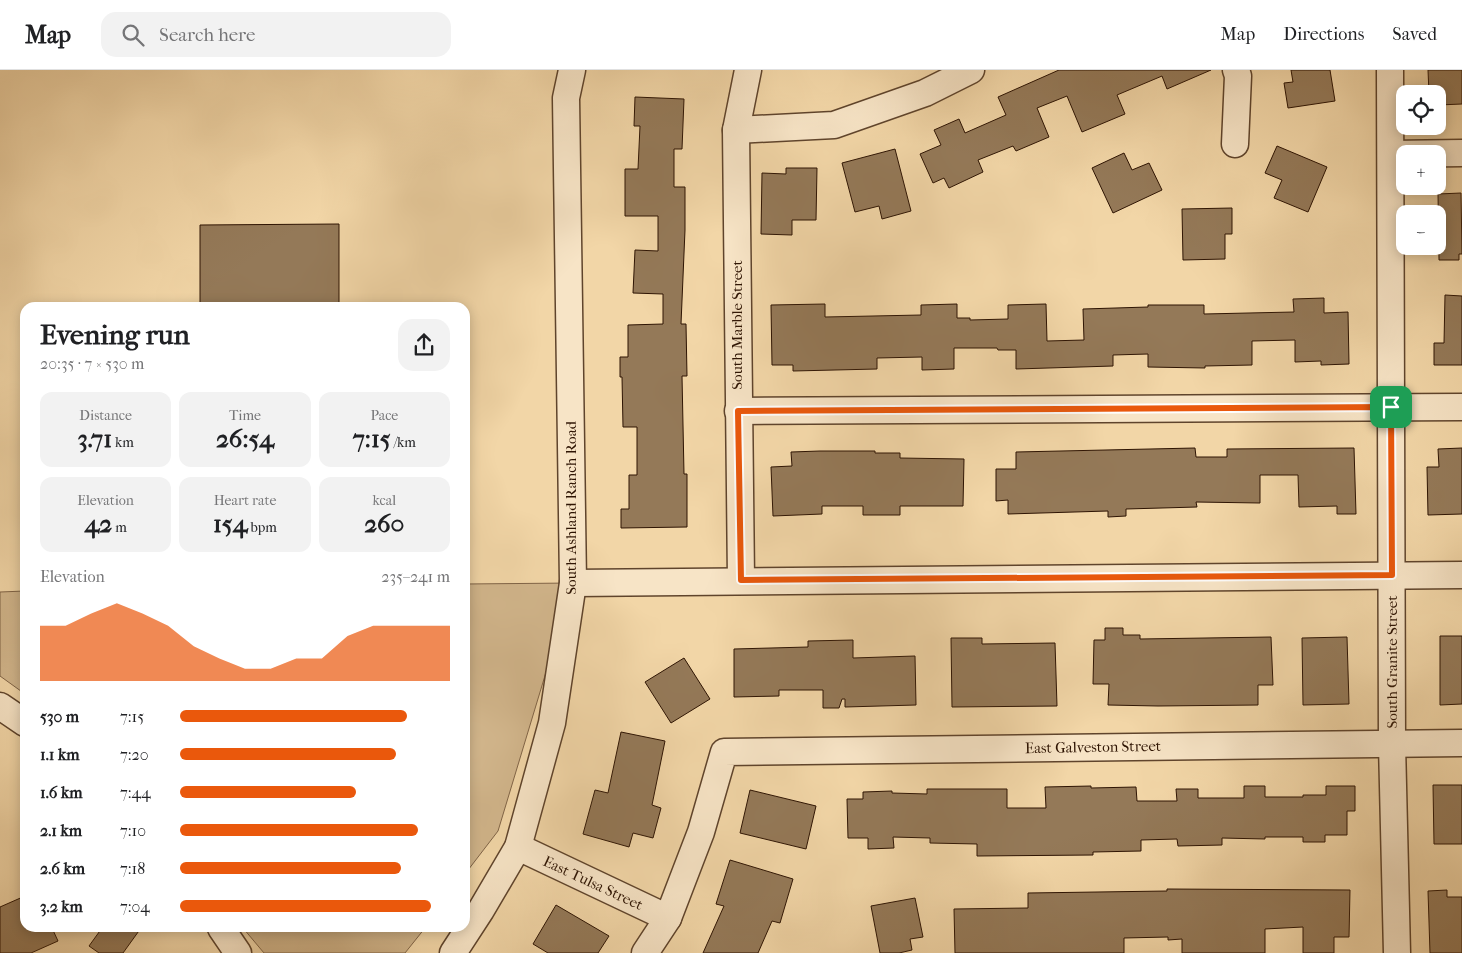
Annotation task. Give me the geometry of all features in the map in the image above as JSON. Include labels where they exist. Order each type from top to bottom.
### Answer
[{"type":"street","name":"South Ashland Ranch Road","points":[[470,927],[518,847],[552,723],[573,583],[566,98],[572,70]]},
{"type":"street","name":"South Marble Street","points":[[741,580],[736,130],[748,70]]},
{"type":"street","points":[[736,130],[834,125],[925,93],[971,70]]},
{"type":"street","points":[[1235,144],[1238,76],[1236,70]]},
{"type":"street","name":"South Granite Street","points":[[1390,70],[1392,744],[1397,953]]},
{"type":"street","points":[[1391,154],[1462,153]]},
{"type":"street","points":[[738,411],[1462,407]]},
{"type":"street","points":[[573,583],[1462,575]]},
{"type":"street","points":[[0,706],[20,720]]},
{"type":"street","name":"East Galveston Street","points":[[668,918],[701,832],[724,752],[1462,743]]},
{"type":"street","name":"East Tulsa Street","points":[[518,847],[668,918]]},
{"type":"street","points":[[645,953],[668,918]]},
{"type":"street","points":[[224,932],[238,953]]},
{"type":"street","name":"South Ashland Ranch Road","points":[[453,953],[467,932]]},
{"type":"shaded area","points":[[573,583],[498,831],[470,867],[470,584]]},
{"type":"shaded area","points":[[20,591],[20,690],[0,676],[0,592]]},
{"type":"shaded area","points":[[246,932],[422,932],[405,953],[264,953]]},
{"type":"building","points":[[1059,70],[1211,70],[1167,89],[1162,76],[1117,95],[1125,114],[1082,132],[1067,96],[1037,108],[1049,137],[1016,151],[1013,146],[978,160],[983,172],[949,188],[944,178],[933,183],[920,154],[941,145],[934,130],[959,119],[965,133],[1006,115],[998,97]]},
{"type":"building","points":[[1291,70],[1330,70],[1335,101],[1288,108],[1284,83],[1293,82]]},
{"type":"building","points":[[1428,70],[1462,70],[1462,104],[1446,105],[1446,85],[1429,85]]},
{"type":"building","points":[[635,97],[684,99],[682,149],[674,149],[674,187],[685,187],[681,324],[686,324],[687,376],[682,376],[684,474],[687,474],[687,527],[621,528],[621,509],[629,509],[629,475],[637,475],[637,427],[623,427],[620,357],[628,357],[628,325],[663,324],[663,294],[633,293],[635,250],[658,251],[658,216],[625,216],[625,169],[638,169],[640,126],[634,126]]},
{"type":"building","points":[[1277,146],[1327,167],[1308,212],[1274,198],[1282,180],[1265,173]]},
{"type":"building","points":[[895,149],[911,211],[882,219],[879,206],[855,212],[842,163]]},
{"type":"building","points":[[1124,153],[1132,170],[1149,163],[1162,190],[1113,213],[1092,168]]},
{"type":"building","points":[[786,168],[817,168],[816,220],[792,220],[792,235],[761,234],[762,173],[786,174]]},
{"type":"building","points":[[1461,193],[1462,254],[1459,254],[1459,260],[1439,260],[1439,255],[1446,255],[1446,205],[1438,205],[1438,195]]},
{"type":"building","points":[[1232,208],[1232,234],[1225,234],[1225,259],[1183,260],[1182,209]]},
{"type":"building","points":[[339,224],[339,302],[200,302],[200,225]]},
{"type":"building","points":[[1445,295],[1462,296],[1462,365],[1434,365],[1434,343],[1444,343]]},
{"type":"building","points":[[1324,298],[1324,313],[1348,312],[1349,364],[1321,365],[1321,361],[1295,362],[1295,340],[1252,341],[1252,365],[1205,366],[1205,368],[1148,367],[1148,354],[1113,355],[1113,366],[1016,369],[1016,350],[998,350],[997,348],[954,348],[954,369],[922,370],[922,357],[877,358],[877,369],[793,371],[793,365],[772,365],[771,305],[825,304],[825,317],[921,315],[921,305],[957,304],[957,318],[970,318],[970,320],[1008,319],[1008,305],[1046,304],[1047,341],[1084,340],[1083,309],[1148,307],[1148,305],[1204,305],[1204,314],[1294,312],[1293,299]]},
{"type":"building","points":[[1195,448],[1196,457],[1227,457],[1227,449],[1354,448],[1356,514],[1337,514],[1337,506],[1299,507],[1298,475],[1260,475],[1260,503],[1196,502],[1197,507],[1126,509],[1126,516],[1108,517],[1108,511],[1008,514],[1008,500],[996,501],[996,469],[1016,469],[1016,452]]},
{"type":"building","points":[[1462,448],[1462,514],[1428,515],[1427,467],[1439,467],[1438,449]]},
{"type":"building","points":[[875,451],[875,453],[900,453],[900,458],[964,459],[963,506],[900,506],[900,515],[863,515],[863,506],[822,506],[822,514],[773,516],[771,467],[792,466],[791,452]]},
{"type":"building","points":[[1105,628],[1123,628],[1123,635],[1140,635],[1140,639],[1271,637],[1273,685],[1258,685],[1258,705],[1108,705],[1109,684],[1093,684],[1094,640],[1105,640]]},
{"type":"building","points":[[1440,636],[1462,636],[1462,704],[1440,705]]},
{"type":"building","points":[[1347,637],[1349,704],[1303,705],[1302,638]]},
{"type":"building","points":[[951,638],[982,638],[982,644],[1055,643],[1057,706],[952,707]]},
{"type":"building","points":[[853,640],[853,658],[915,656],[916,705],[845,707],[845,699],[842,699],[839,708],[823,708],[823,690],[779,690],[779,696],[734,697],[734,649],[808,647],[808,641]]},
{"type":"building","points":[[684,658],[710,699],[671,723],[645,682]]},
{"type":"building","points":[[621,732],[665,741],[652,805],[661,808],[653,838],[633,833],[629,847],[583,834],[595,790],[608,793]]},
{"type":"building","points":[[1433,785],[1462,785],[1462,844],[1434,844]]},
{"type":"building","points":[[1091,786],[1091,788],[1136,787],[1137,801],[1177,801],[1176,789],[1198,789],[1198,798],[1244,798],[1244,786],[1265,786],[1265,797],[1303,797],[1303,795],[1326,795],[1326,786],[1355,786],[1355,811],[1347,811],[1347,835],[1325,835],[1325,842],[1303,842],[1303,837],[1265,837],[1265,839],[1222,838],[1222,845],[1178,846],[1177,839],[1141,840],[1141,851],[1093,852],[1093,855],[977,856],[977,844],[930,843],[930,838],[893,837],[894,848],[868,849],[868,838],[848,838],[847,799],[863,799],[863,792],[892,791],[892,793],[927,794],[927,789],[1007,789],[1007,808],[1046,808],[1045,787]]},
{"type":"building","points":[[750,790],[816,806],[806,849],[740,833]]},
{"type":"building","points":[[730,860],[793,879],[780,923],[772,921],[758,953],[703,953],[724,906],[716,904]]},
{"type":"building","points":[[1167,889],[1350,890],[1349,937],[1334,937],[1334,953],[1303,953],[1303,927],[1265,929],[1265,953],[1182,953],[1182,939],[1168,940],[1168,937],[1124,938],[1124,953],[955,953],[954,909],[1028,908],[1028,893],[1167,891]]},
{"type":"building","points":[[1447,890],[1447,897],[1462,897],[1462,953],[1430,953],[1428,891]]},
{"type":"building","points":[[20,898],[20,932],[54,932],[58,941],[31,953],[0,953],[0,907]]},
{"type":"building","points":[[915,898],[923,937],[910,939],[912,950],[899,953],[880,953],[871,906]]},
{"type":"building","points":[[556,905],[609,936],[598,953],[548,953],[533,944]]},
{"type":"building","points":[[99,932],[138,932],[123,953],[99,953],[89,946]]},
{"type":"route","points":[[1391,407],[1392,575],[741,580],[738,411],[1391,407]]}]
